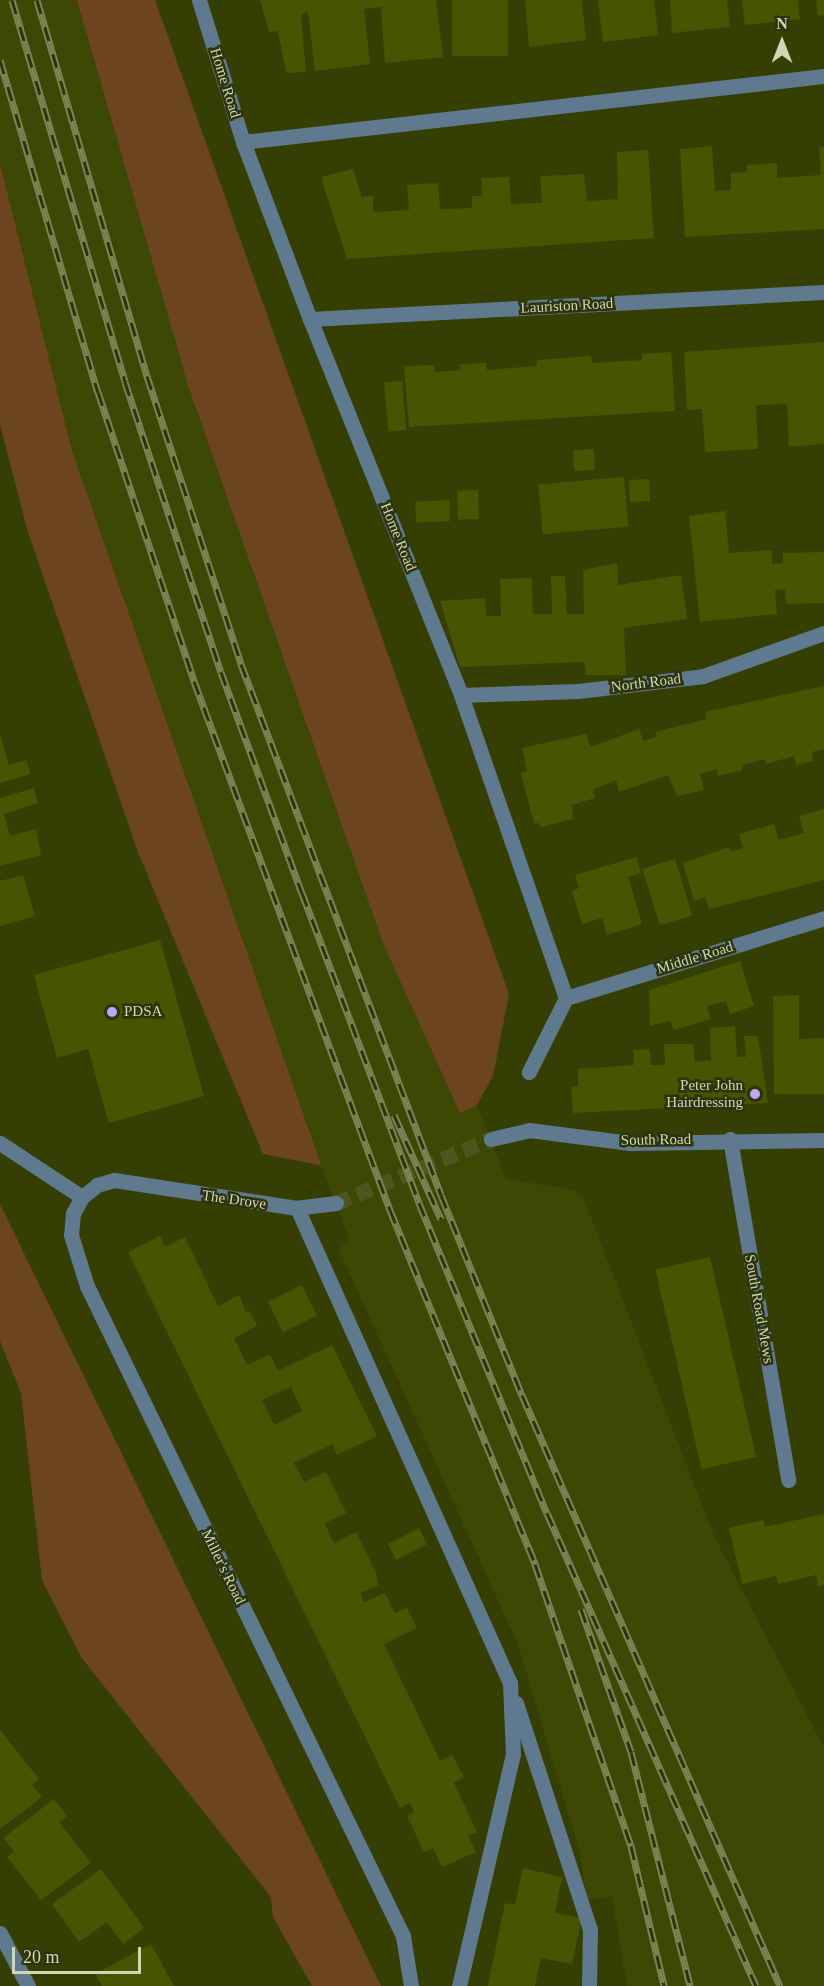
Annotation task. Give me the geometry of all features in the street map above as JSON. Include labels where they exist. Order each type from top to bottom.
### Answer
[{"type":"street","name":"Home Road","points":[[199,0],[243,142],[310,319],[461,695],[566,998]]},
{"type":"street","points":[[243,142],[824,76]]},
{"type":"street","name":"Lauriston Road","points":[[310,319],[824,292]]},
{"type":"street","name":"North Road","points":[[461,695],[578,691],[703,676],[824,633]]},
{"type":"street","name":"Middle Road","points":[[566,998],[824,918]]},
{"type":"street","points":[[529,1072],[566,998]]},
{"type":"street","name":"South Road","points":[[490,1139],[529,1130],[630,1143],[730,1139],[824,1140]]},
{"type":"street","name":"South Road Mews","points":[[730,1139],[788,1480]]},
{"type":"street","points":[[0,1143],[82,1197]]},
{"type":"street","name":"The Drove","points":[[82,1197],[105,1182],[132,1182],[297,1208],[336,1203]]},
{"type":"street","name":"Miller's Road","points":[[82,1197],[71,1227],[73,1250],[87,1286],[403,1936],[411,1986]]},
{"type":"street","points":[[297,1208],[510,1683],[590,1929],[589,1986]]},
{"type":"street","points":[[459,1986],[513,1754],[510,1683]]},
{"type":"street","points":[[0,1933],[28,1986]]},
{"type":"shaded area","points":[[0,0],[155,0],[509,994],[493,1076],[477,1105],[506,1179],[574,1190],[583,1197],[714,1536],[824,1748],[824,1986],[627,1986],[612,1896],[587,1900],[579,1849],[518,1644],[339,1250],[349,1238],[321,1166],[263,1154],[138,852],[27,529],[0,424]]},
{"type":"shaded area","points":[[77,0],[155,0],[509,994],[493,1076],[477,1105],[460,1113],[383,943],[188,385]]},
{"type":"shaded area","points":[[0,164],[72,451],[321,1165],[263,1154],[138,852],[27,529],[0,424]]},
{"type":"shaded area","points":[[0,1204],[381,1986],[312,1986],[273,1917],[271,1897],[81,1657],[42,1580],[21,1393],[0,1341]]},
{"type":"building","points":[[260,0],[436,0],[443,57],[385,63],[381,7],[364,9],[370,64],[315,71],[308,12],[301,14],[306,72],[286,73],[278,31],[269,32]]},
{"type":"building","points":[[452,0],[508,0],[508,56],[452,56]]},
{"type":"building","points":[[525,0],[582,0],[586,40],[529,47]]},
{"type":"building","points":[[598,0],[654,0],[658,35],[603,42]]},
{"type":"building","points":[[670,0],[727,0],[730,27],[672,33]]},
{"type":"building","points":[[742,0],[798,0],[800,19],[745,25]]},
{"type":"building","points":[[816,0],[824,0],[824,15],[818,16]]},
{"type":"building","points":[[712,146],[715,191],[731,190],[731,173],[747,172],[747,165],[777,163],[777,178],[821,175],[819,147],[824,147],[824,229],[685,237],[680,149]]},
{"type":"building","points":[[648,150],[654,238],[347,259],[321,177],[353,169],[362,197],[373,196],[373,212],[409,210],[407,185],[438,183],[440,209],[472,208],[472,196],[482,196],[481,178],[509,177],[511,204],[542,203],[540,176],[584,174],[587,201],[618,199],[617,152]]},
{"type":"building","points":[[824,342],[824,444],[789,447],[787,404],[756,405],[758,449],[705,452],[702,409],[687,410],[684,352]]},
{"type":"building","points":[[671,352],[675,411],[409,427],[404,366],[434,365],[435,372],[461,370],[460,364],[486,363],[487,370],[537,366],[537,360],[591,356],[592,363],[642,360],[642,354]]},
{"type":"building","points":[[402,381],[406,430],[388,431],[384,383]]},
{"type":"building","points":[[594,449],[595,470],[574,471],[573,450]]},
{"type":"building","points":[[624,477],[628,527],[543,534],[538,484]]},
{"type":"building","points":[[649,479],[650,501],[630,502],[629,480]]},
{"type":"building","points":[[478,490],[479,519],[458,520],[457,491]]},
{"type":"building","points":[[449,500],[450,521],[416,523],[415,502]]},
{"type":"building","points":[[725,511],[729,553],[772,550],[772,564],[783,563],[783,553],[824,552],[824,603],[786,604],[785,589],[775,590],[777,614],[700,622],[689,516]]},
{"type":"building","points":[[617,563],[618,585],[681,575],[687,619],[624,628],[626,675],[586,675],[584,662],[460,667],[440,601],[485,598],[486,616],[501,616],[500,579],[532,578],[533,614],[552,614],[551,576],[565,576],[567,614],[584,614],[583,570]]},
{"type":"building","points":[[824,686],[824,749],[812,752],[813,761],[796,765],[794,756],[766,764],[765,759],[742,765],[742,770],[718,776],[716,769],[700,774],[704,790],[677,796],[668,775],[619,792],[616,780],[593,790],[595,798],[572,805],[573,819],[541,827],[539,823],[534,824],[521,773],[527,771],[522,748],[586,734],[591,747],[639,729],[643,741],[657,737],[655,732],[707,719],[705,712]]},
{"type":"building","points":[[0,733],[9,765],[26,760],[31,774],[0,783]]},
{"type":"building","points":[[34,788],[38,803],[4,814],[10,836],[36,829],[41,855],[0,866],[0,798]]},
{"type":"building","points":[[824,809],[824,880],[709,909],[705,897],[694,901],[683,863],[729,847],[731,852],[743,848],[739,834],[774,824],[779,840],[804,833],[799,816]]},
{"type":"building","points":[[636,857],[641,873],[628,877],[642,924],[607,935],[602,918],[582,924],[572,891],[579,888],[575,875]]},
{"type":"building","points":[[675,859],[692,915],[660,925],[642,869]]},
{"type":"building","points":[[23,875],[35,916],[0,926],[0,881]]},
{"type":"building","name":"PDSA","points":[[160,940],[204,1096],[109,1123],[88,1049],[57,1058],[34,975]]},
{"type":"building","points":[[740,961],[754,1006],[730,1014],[726,1001],[707,1006],[711,1019],[674,1030],[670,1021],[650,1026],[649,990]]},
{"type":"building","points":[[799,995],[799,1039],[824,1038],[824,1094],[774,1094],[773,996]]},
{"type":"building","points":[[735,1026],[737,1057],[746,1057],[744,1036],[758,1036],[768,1103],[573,1113],[571,1087],[578,1086],[578,1069],[634,1065],[633,1050],[650,1049],[651,1065],[665,1065],[664,1044],[693,1044],[695,1062],[711,1060],[710,1028]]},
{"type":"building","points":[[160,1236],[165,1247],[185,1237],[218,1306],[239,1295],[246,1312],[250,1311],[257,1326],[234,1338],[247,1365],[270,1354],[278,1371],[332,1345],[377,1436],[337,1455],[333,1444],[294,1463],[304,1482],[326,1472],[346,1513],[325,1523],[329,1533],[334,1543],[356,1532],[376,1573],[378,1585],[360,1593],[364,1602],[385,1593],[395,1613],[407,1608],[417,1628],[384,1644],[440,1761],[452,1755],[464,1777],[454,1783],[477,1832],[468,1836],[476,1852],[442,1867],[433,1848],[424,1852],[407,1816],[414,1812],[410,1803],[400,1808],[128,1252]],"holes":[[[291,1387],[302,1411],[274,1425],[262,1400]]]},
{"type":"building","points":[[710,1257],[756,1457],[702,1469],[655,1270]]},
{"type":"building","points":[[302,1285],[317,1316],[283,1332],[268,1302]]},
{"type":"building","points":[[824,1514],[824,1585],[818,1587],[816,1575],[778,1584],[776,1576],[742,1584],[729,1528],[763,1520],[765,1527]]},
{"type":"building","points":[[419,1528],[427,1544],[396,1560],[388,1544]]},
{"type":"building","points":[[0,1730],[39,1779],[32,1785],[42,1797],[0,1829]]},
{"type":"building","points":[[54,1799],[67,1816],[59,1822],[91,1863],[41,1900],[7,1857],[14,1851],[3,1838]]},
{"type":"building","points":[[523,1868],[562,1877],[555,1913],[582,1918],[572,1964],[541,1958],[535,1986],[488,1986],[505,1903],[515,1905]]},
{"type":"building","points":[[101,1869],[144,1928],[123,1944],[107,1922],[79,1942],[52,1904]]},
{"type":"building","points":[[151,1944],[174,1986],[102,1986],[95,1974]]},
{"type":"tunnel","points":[[336,1203],[491,1139]]},
{"type":"railway","points":[[12,0],[125,382],[221,672],[302,893],[419,1203],[547,1513],[756,1986]]},
{"type":"railway","points":[[37,0],[147,376],[241,664],[441,1195],[522,1395],[780,1986]]},
{"type":"railway","points":[[0,60],[98,392],[194,681],[390,1210],[535,1564],[631,1846],[664,1986]]},
{"type":"railway","points":[[394,1115],[441,1219]]},
{"type":"railway","points":[[581,1609],[631,1752],[690,1986]]},
{"type":"place","name":"PDSA","points":[[112,1012]]},
{"type":"place","name":"Peter John Hairdressing","points":[[755,1094]]}]
